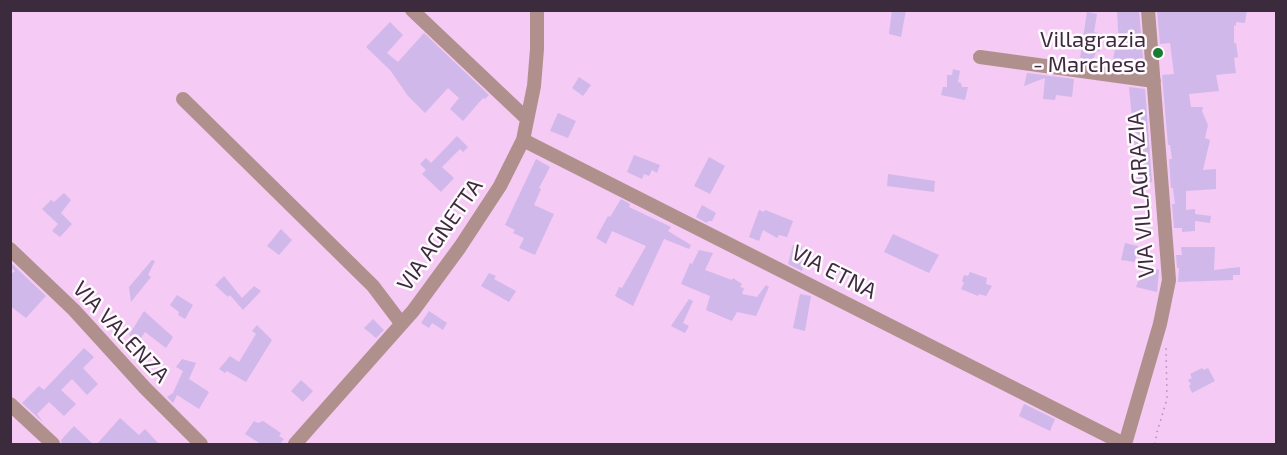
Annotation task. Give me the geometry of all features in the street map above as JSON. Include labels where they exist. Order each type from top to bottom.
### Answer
[{"type":"street","points":[[412,10],[527,118]]},
{"type":"street","name":"VIA AGNETTA","points":[[296,444],[413,311],[460,247],[500,186],[523,140],[534,86],[537,10]]},
{"type":"street","name":"VIA VILLAGRAZIA","points":[[1124,444],[1160,324],[1170,280],[1148,10]]},
{"type":"street","name":"VIA VILLAGRAZIA","points":[[980,57],[1154,81]]},
{"type":"street","points":[[183,99],[373,286],[401,323]]},
{"type":"street","name":"VIA ETNA","points":[[523,140],[1124,444]]},
{"type":"street","name":"VIA VALENZA","points":[[10,249],[74,310],[145,388],[201,444]]},
{"type":"street","points":[[10,404],[53,444]]},
{"type":"path","points":[[1155,444],[1167,399],[1166,338],[1160,324]]},
{"type":"building","points":[[892,10],[906,10],[901,37],[889,34]]},
{"type":"building","points":[[1117,10],[1139,10],[1144,70],[1112,66],[1115,49],[1119,50]]},
{"type":"building","points":[[1157,10],[1247,10],[1245,23],[1236,22],[1236,26],[1234,25],[1234,43],[1236,43],[1238,57],[1234,58],[1236,73],[1216,75],[1219,91],[1189,94],[1191,107],[1203,107],[1202,111],[1208,125],[1205,138],[1210,140],[1203,170],[1216,169],[1216,189],[1186,191],[1186,210],[1195,209],[1195,214],[1211,216],[1210,223],[1195,221],[1195,231],[1182,232],[1182,228],[1174,228],[1172,204],[1175,204],[1173,188],[1171,188],[1169,159],[1172,159],[1170,145],[1168,145],[1162,75],[1174,74],[1170,43],[1160,44]]},
{"type":"building","points":[[1087,12],[1097,14],[1094,32],[1103,34],[1100,51],[1096,52],[1093,60],[1080,58]]},
{"type":"building","points":[[390,22],[403,35],[387,53],[398,62],[424,33],[489,95],[483,98],[463,121],[450,109],[459,98],[448,88],[425,113],[408,96],[390,70],[366,47]]},
{"type":"building","points":[[953,69],[960,71],[958,82],[962,87],[968,87],[965,100],[941,95],[943,87],[947,87],[947,75],[952,75]]},
{"type":"building","points":[[1027,73],[1074,79],[1072,97],[1056,95],[1055,100],[1043,99],[1045,78],[1024,86]]},
{"type":"building","points":[[579,77],[591,85],[583,96],[572,88]]},
{"type":"building","points":[[1129,87],[1145,89],[1152,182],[1138,181]]},
{"type":"building","points":[[558,113],[576,121],[568,138],[550,131]]},
{"type":"building","points":[[457,136],[468,147],[463,152],[460,149],[442,167],[454,178],[441,192],[422,174],[426,170],[420,164],[426,158],[431,163]]},
{"type":"building","points":[[634,155],[660,165],[657,173],[652,170],[649,176],[644,174],[642,179],[627,172]]},
{"type":"building","points":[[709,157],[725,166],[710,194],[694,186]]},
{"type":"building","points":[[536,159],[550,167],[539,188],[541,189],[534,205],[554,214],[535,255],[519,248],[524,238],[513,233],[515,230],[505,225]]},
{"type":"building","points":[[888,174],[935,181],[934,192],[887,186]]},
{"type":"building","points":[[64,193],[71,200],[61,213],[72,224],[60,237],[52,231],[58,224],[42,209],[51,200],[54,202]]},
{"type":"building","points":[[621,199],[630,204],[629,207],[671,227],[668,231],[691,245],[689,249],[664,239],[633,306],[615,296],[646,246],[612,231],[606,244],[596,238]]},
{"type":"building","points":[[702,205],[716,213],[712,221],[707,223],[696,217]]},
{"type":"building","points":[[759,210],[764,212],[765,210],[793,221],[787,237],[779,235],[777,238],[763,230],[759,241],[749,237]]},
{"type":"building","points":[[281,229],[292,240],[279,255],[267,246]]},
{"type":"building","points":[[893,234],[939,255],[929,273],[884,252]]},
{"type":"building","points":[[1125,243],[1138,246],[1135,262],[1121,260]]},
{"type":"building","points":[[793,245],[802,246],[801,254],[806,255],[802,271],[788,264]]},
{"type":"building","points":[[1181,247],[1215,247],[1214,270],[1240,267],[1240,275],[1233,275],[1233,280],[1178,282],[1179,268],[1177,268],[1176,255],[1182,255]]},
{"type":"building","points":[[699,250],[713,253],[705,270],[732,280],[733,278],[742,284],[740,287],[744,288],[742,294],[757,297],[766,285],[769,287],[756,316],[737,312],[732,321],[720,316],[706,310],[710,296],[681,284],[690,263],[692,264]]},
{"type":"building","points":[[152,260],[155,261],[148,275],[151,277],[131,302],[129,287]]},
{"type":"building","points":[[10,262],[46,296],[26,318],[10,306],[10,275],[15,271],[10,267]]},
{"type":"building","points":[[1144,265],[1159,270],[1157,292],[1136,287]]},
{"type":"building","points":[[970,272],[987,278],[986,284],[992,286],[986,296],[979,294],[978,296],[961,289],[964,275],[968,276]]},
{"type":"building","points":[[489,273],[496,276],[494,279],[516,291],[509,302],[481,286]]},
{"type":"building","points":[[224,276],[242,298],[254,286],[261,291],[243,310],[230,295],[228,297],[215,285]]},
{"type":"building","points":[[800,294],[811,296],[805,331],[793,328]]},
{"type":"building","points":[[177,295],[193,305],[185,319],[178,315],[179,312],[170,305]]},
{"type":"building","points":[[689,299],[693,301],[683,323],[689,326],[685,333],[671,326]]},
{"type":"building","points":[[144,311],[173,337],[166,348],[145,332],[139,341],[129,335]]},
{"type":"building","points":[[429,311],[447,323],[443,330],[432,323],[429,328],[421,323]]},
{"type":"building","points":[[373,319],[384,330],[376,338],[364,328]]},
{"type":"building","points":[[257,325],[272,340],[246,382],[219,369],[230,356],[239,362],[256,334],[252,331]]},
{"type":"building","points":[[84,348],[94,357],[83,368],[98,384],[87,395],[72,379],[61,390],[76,404],[64,416],[49,402],[37,414],[44,423],[22,403],[39,386],[44,390]]},
{"type":"building","points":[[182,359],[196,363],[189,379],[209,392],[199,409],[177,395],[173,403],[167,397],[173,393],[183,371],[176,367]]},
{"type":"building","points":[[1202,368],[1204,370],[1208,368],[1215,381],[1192,393],[1188,380],[1192,378],[1190,374]]},
{"type":"building","points":[[301,380],[313,391],[303,402],[291,391]]},
{"type":"building","points":[[1024,404],[1055,419],[1050,431],[1019,416]]},
{"type":"building","points":[[120,418],[139,435],[145,429],[159,444],[97,444]]},
{"type":"building","points":[[254,421],[258,423],[263,421],[281,433],[279,436],[284,439],[280,444],[261,444],[245,434]]},
{"type":"building","points":[[74,426],[93,444],[62,444],[61,440]]},
{"type":"place","name":"Villagrazia - Marchese","points":[[1158,53]]}]
